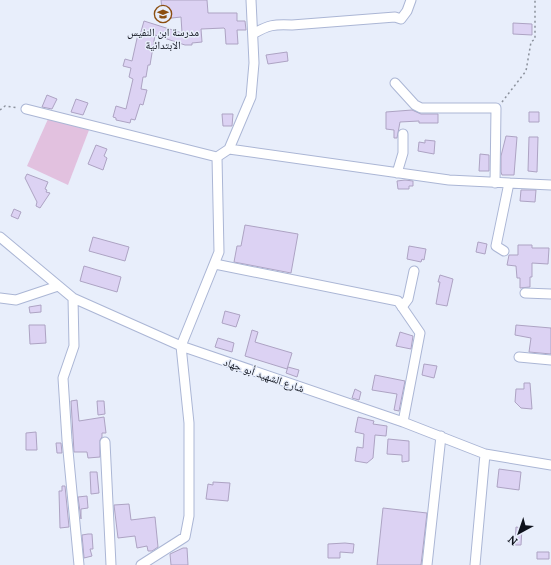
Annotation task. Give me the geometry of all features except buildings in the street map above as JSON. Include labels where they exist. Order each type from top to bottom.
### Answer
[{"type":"street","points":[[26,109],[217,157],[229,149],[251,98],[254,63],[251,0]]},
{"type":"street","points":[[253,34],[266,26],[275,24],[292,25],[395,17],[402,19],[408,11],[411,0]]},
{"type":"street","points":[[395,83],[415,105],[421,108],[496,108],[495,183]]},
{"type":"street","points":[[397,173],[403,153],[403,134]]},
{"type":"street","points":[[229,149],[450,180],[551,185]]},
{"type":"street","points":[[142,565],[185,537],[189,516],[189,423],[181,346],[220,252],[217,157]]},
{"type":"street","points":[[504,251],[496,246],[509,183]]},
{"type":"street","name":"شارع الشهيد أبو جهاد","points":[[0,237],[73,298],[181,346],[403,422],[485,454],[551,465]]},
{"type":"street","points":[[215,264],[398,301],[420,333],[403,422]]},
{"type":"street","points":[[402,308],[408,299],[414,271]]},
{"type":"street","points":[[0,298],[16,300],[58,286]]},
{"type":"street","points":[[525,293],[551,294]]},
{"type":"street","points":[[73,298],[74,346],[63,378],[67,440],[79,565]]},
{"type":"street","points":[[519,356],[551,360]]},
{"type":"street","points":[[427,565],[441,436]]},
{"type":"street","points":[[105,442],[111,565]]},
{"type":"street","points":[[475,565],[485,454]]},
{"type":"path","points":[[496,108],[509,95],[526,71],[531,42],[535,39],[534,0]]},
{"type":"path","points":[[0,110],[5,106],[26,109]]},
{"type":"shaded area","points":[[48,119],[89,130],[68,185],[27,166]]},
{"type":"place","name":"مدرسة ابن النفيس الابتدائية","points":[[163,14]]}]
